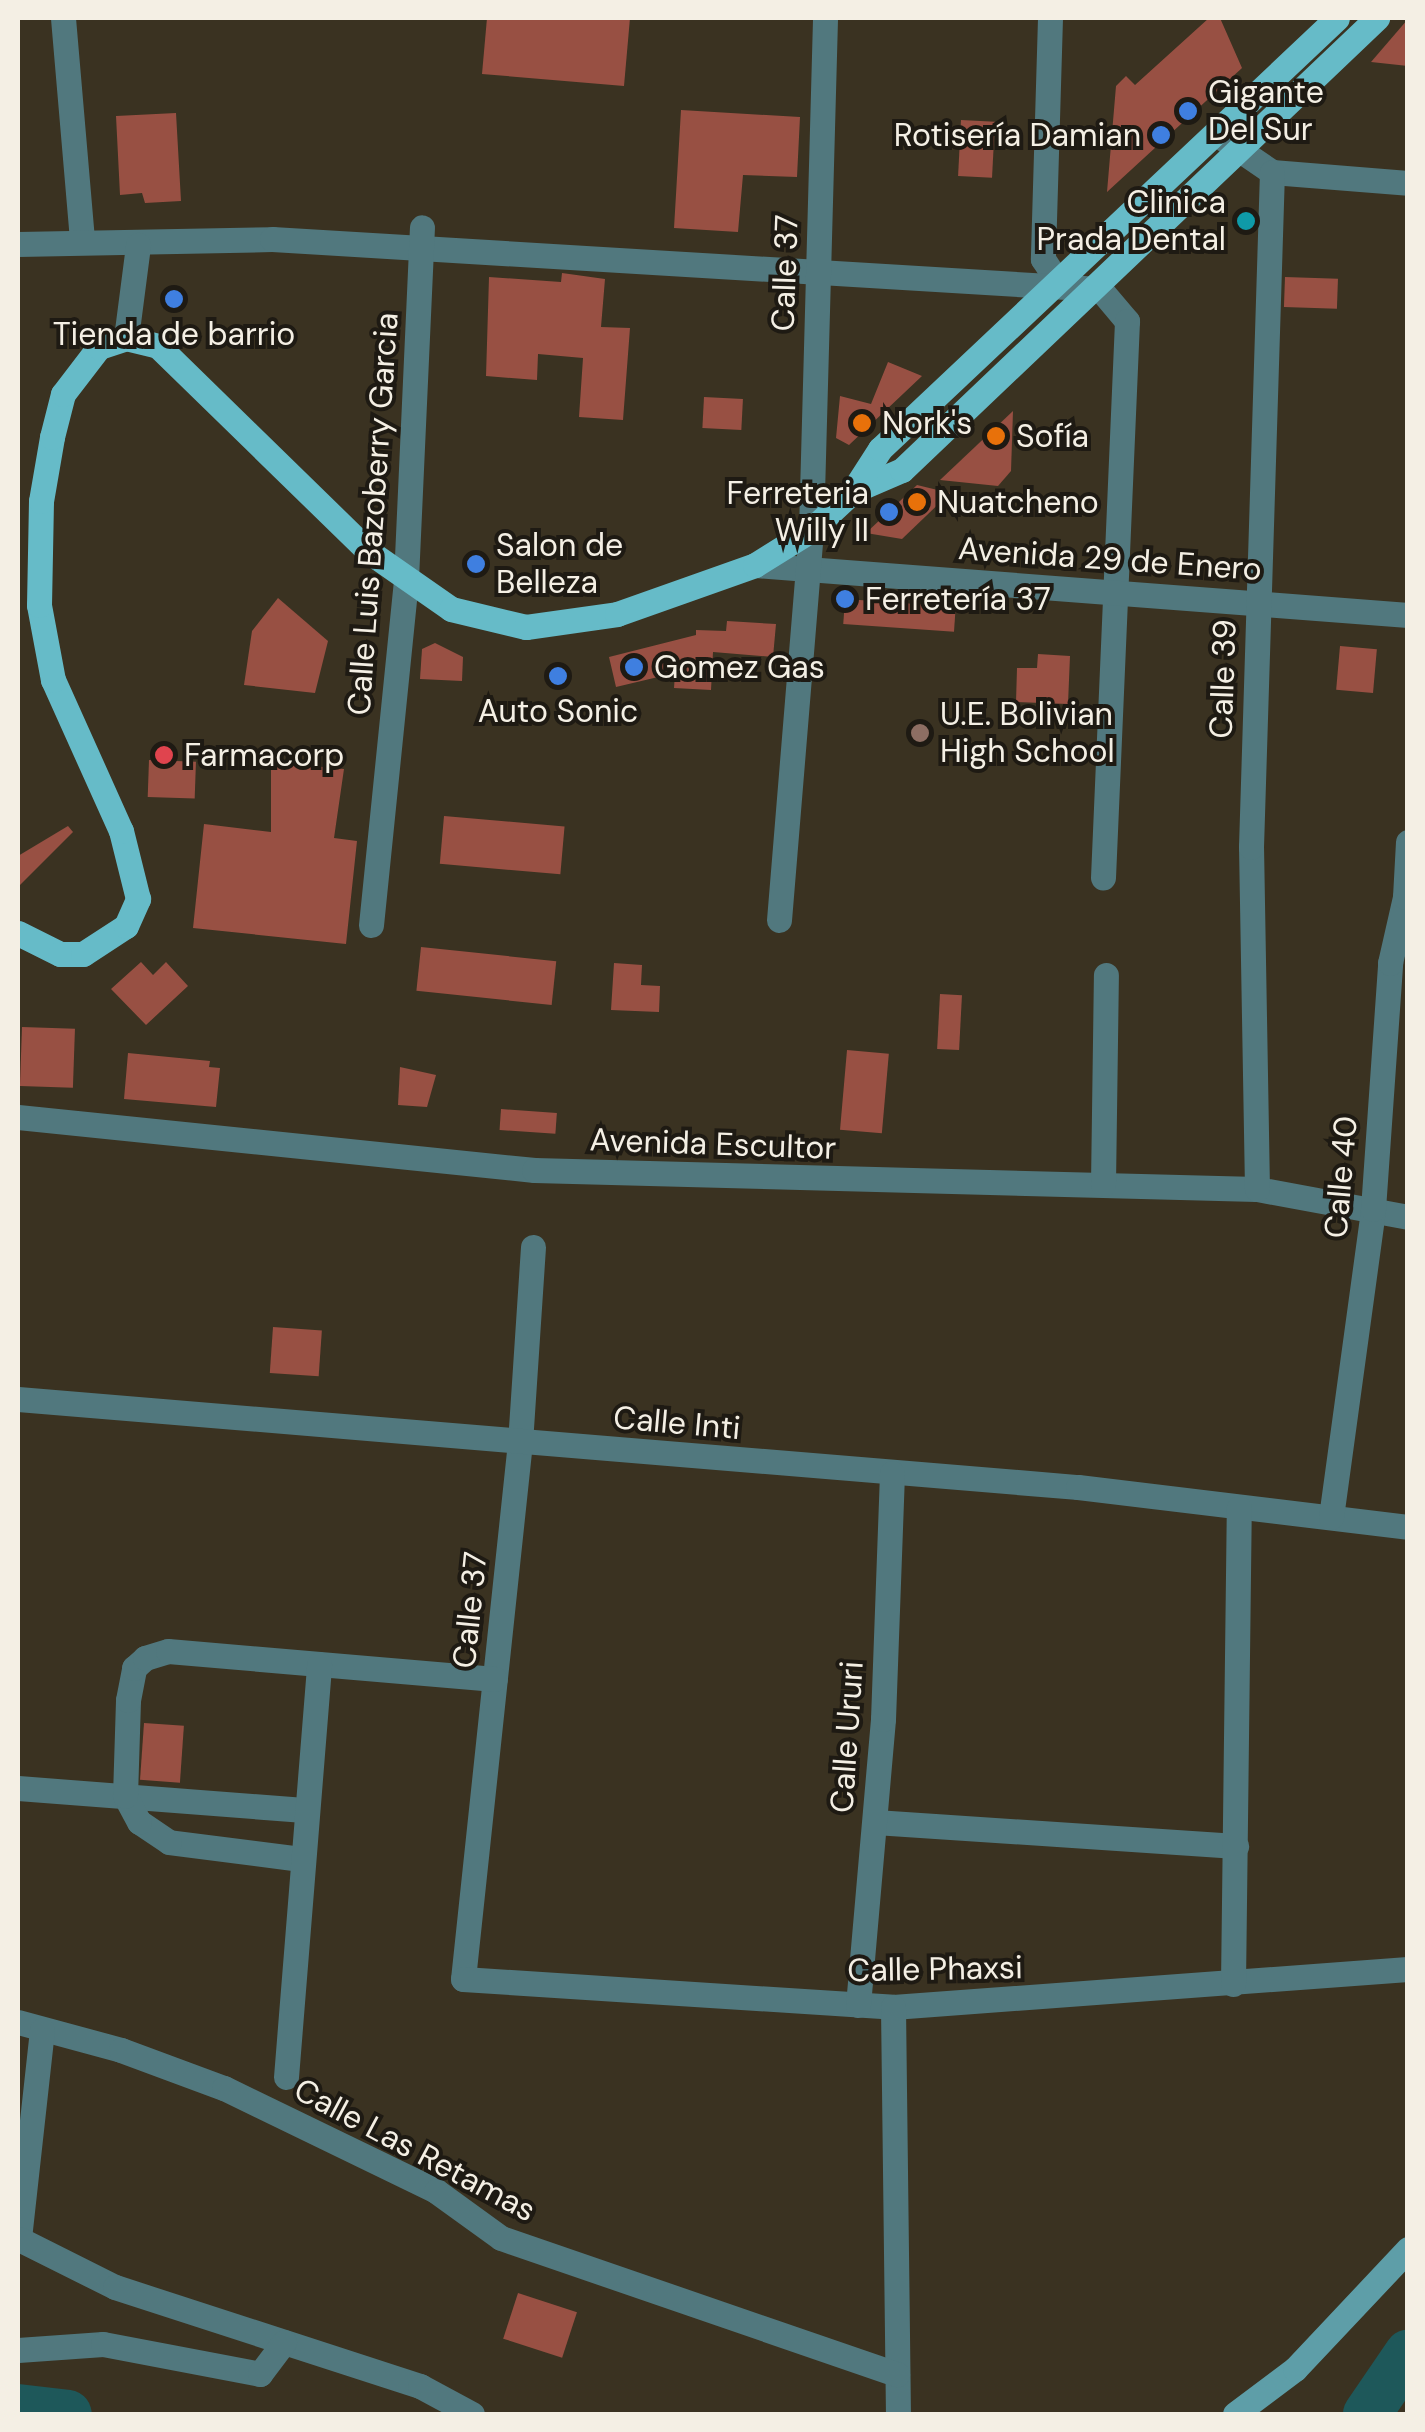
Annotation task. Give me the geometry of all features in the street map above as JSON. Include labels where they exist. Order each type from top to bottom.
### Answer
[{"type":"main road","points":[[18,933],[60,954],[83,954],[126,926],[138,900],[126,844],[53,680],[39,605],[41,502],[63,394],[99,347],[126,338],[158,346],[368,551],[451,609],[526,626],[617,614],[755,565],[811,530],[852,491],[880,449],[1337,18]]},
{"type":"main road","points":[[852,491],[902,470],[1100,288],[1377,18]]},
{"type":"main road","points":[[1235,2414],[1295,2369],[1408,2249]]},
{"type":"street","points":[[63,18],[82,240]]},
{"type":"street","name":"Calle 37","points":[[808,568],[824,18]]},
{"type":"street","points":[[1050,18],[1043,259],[1059,284]]},
{"type":"street","points":[[1216,134],[1272,172],[1408,183]]},
{"type":"street","name":"Calle 39","points":[[1257,1189],[1251,847],[1272,172]]},
{"type":"street","points":[[18,244],[82,240],[138,244],[423,239],[1100,288],[1127,321],[1103,877]]},
{"type":"street","name":"Calle Luis Bazoberry Garcia","points":[[371,924],[406,579],[423,239]]},
{"type":"street","points":[[126,338],[138,244]]},
{"type":"street","name":"Avenida 29 de Enero","points":[[755,565],[1408,615]]},
{"type":"street","points":[[779,920],[808,568]]},
{"type":"street","name":"Calle 40","points":[[1330,1517],[1373,1209],[1390,963],[1405,897],[1408,842]]},
{"type":"street","points":[[1103,1184],[1106,974]]},
{"type":"street","name":"Avenida Escultor","points":[[18,1117],[534,1170],[1257,1189],[1408,1216]]},
{"type":"street","name":"Calle 37","points":[[463,1978],[520,1442],[533,1246]]},
{"type":"street","name":"Calle Inti","points":[[18,1400],[1078,1487],[1330,1517]]},
{"type":"street","name":"Calle Ururi","points":[[858,2004],[875,1822],[892,1473]]},
{"type":"street","points":[[1232,1984],[1239,1508]]},
{"type":"street","points":[[1330,1517],[1408,1527]]},
{"type":"street","points":[[301,1858],[169,1842],[139,1822],[124,1796],[128,1700],[134,1668],[145,1658],[168,1652],[496,1679]]},
{"type":"street","points":[[286,2077],[304,1810],[319,1664]]},
{"type":"street","points":[[18,1788],[304,1810]]},
{"type":"street","points":[[875,1822],[1236,1846]]},
{"type":"street","name":"Calle Phaxsi","points":[[463,1978],[893,2006],[1408,1969]]},
{"type":"street","points":[[893,2006],[898,2414]]},
{"type":"street","points":[[30,2026],[20,2240],[114,2287],[420,2386],[472,2414]]},
{"type":"street","name":"Calle Las Retamas","points":[[30,2026],[121,2050],[224,2088],[436,2191],[501,2238],[896,2374]]},
{"type":"street","points":[[18,2350],[103,2344],[260,2374],[284,2342]]},
{"type":"building","points":[[487,18],[630,18],[624,86],[482,74]]},
{"type":"building","points":[[1209,18],[1220,18],[1242,68],[1107,192],[1116,86],[1126,76],[1135,85]]},
{"type":"building","points":[[1408,19],[1408,66],[1371,62]]},
{"type":"building","points":[[681,110],[800,117],[797,177],[743,175],[738,232],[674,228]]},
{"type":"building","points":[[176,113],[181,201],[145,203],[142,193],[120,195],[116,116]]},
{"type":"building","points":[[961,120],[995,122],[992,178],[958,176]]},
{"type":"building","points":[[562,273],[605,279],[601,327],[630,328],[623,420],[579,417],[583,358],[538,354],[537,380],[486,376],[489,277],[561,282]]},
{"type":"building","points":[[1285,277],[1338,279],[1337,309],[1284,307]]},
{"type":"building","points":[[888,362],[922,376],[849,445],[836,438],[840,396],[871,404]]},
{"type":"building","points":[[704,397],[743,399],[741,430],[702,428]]},
{"type":"building","points":[[1013,411],[1011,471],[998,486],[940,480]]},
{"type":"building","points":[[917,485],[950,493],[902,539],[866,533]]},
{"type":"building","points":[[278,598],[328,641],[315,693],[244,685],[252,631]]},
{"type":"building","points":[[845,599],[956,607],[954,632],[843,624]]},
{"type":"building","points":[[727,621],[776,624],[773,657],[713,652],[711,690],[674,688],[675,673],[616,687],[609,657],[696,635],[696,630],[726,631]]},
{"type":"building","points":[[435,643],[463,657],[462,681],[420,679],[422,649]]},
{"type":"building","points":[[1340,646],[1377,649],[1373,693],[1336,690]]},
{"type":"building","points":[[1038,654],[1070,656],[1068,704],[1016,702],[1017,668],[1037,668]]},
{"type":"building","points":[[149,760],[196,762],[195,799],[148,797]]},
{"type":"building","points":[[271,762],[344,769],[334,838],[357,841],[346,944],[193,928],[204,824],[271,832]]},
{"type":"building","points":[[444,816],[565,827],[560,874],[440,864]]},
{"type":"building","points":[[68,826],[73,832],[18,887],[18,856]]},
{"type":"building","points":[[421,947],[556,961],[552,1005],[416,991]]},
{"type":"building","points":[[141,962],[153,975],[166,962],[188,986],[146,1025],[111,989]]},
{"type":"building","points":[[614,963],[642,965],[641,985],[660,986],[659,1012],[611,1010]]},
{"type":"building","points":[[940,994],[962,995],[959,1050],[937,1049]]},
{"type":"building","points":[[22,1027],[75,1029],[73,1088],[20,1086]]},
{"type":"building","points":[[847,1050],[889,1054],[882,1133],[840,1130]]},
{"type":"building","points":[[128,1053],[210,1061],[209,1067],[220,1068],[216,1107],[124,1099]]},
{"type":"building","points":[[400,1067],[436,1075],[427,1107],[398,1105]]},
{"type":"building","points":[[501,1109],[557,1113],[555,1134],[500,1130]]},
{"type":"building","points":[[273,1327],[322,1330],[319,1376],[270,1373]]},
{"type":"building","points":[[144,1723],[184,1726],[180,1783],[140,1780]]},
{"type":"building","points":[[518,2293],[577,2312],[562,2358],[503,2339]]},
{"type":"waterway","points":[[1367,2414],[1408,2354]]},
{"type":"waterway","points":[[18,2408],[68,2414]]},
{"type":"place","name":"Gigante Del Sur","points":[[1188,111]]},
{"type":"place","name":"Rotisería Damian","points":[[1161,135]]},
{"type":"place","name":"Clinica Prada Dental","points":[[1246,221]]},
{"type":"place","name":"Tienda de barrio","points":[[174,299]]},
{"type":"place","name":"Nork's","points":[[862,423]]},
{"type":"place","name":"Sofía","points":[[996,436]]},
{"type":"place","name":"Nuatcheno","points":[[917,502]]},
{"type":"place","name":"Ferreteria Willy II","points":[[889,512]]},
{"type":"place","name":"Salon de Belleza","points":[[476,564]]},
{"type":"place","name":"Ferretería 37","points":[[845,599]]},
{"type":"place","name":"Gomez Gas","points":[[634,667]]},
{"type":"place","name":"Auto Sonic","points":[[558,676]]},
{"type":"place","name":"U.E. Bolivian High School","points":[[920,733]]},
{"type":"place","name":"Farmacorp","points":[[164,755]]}]
